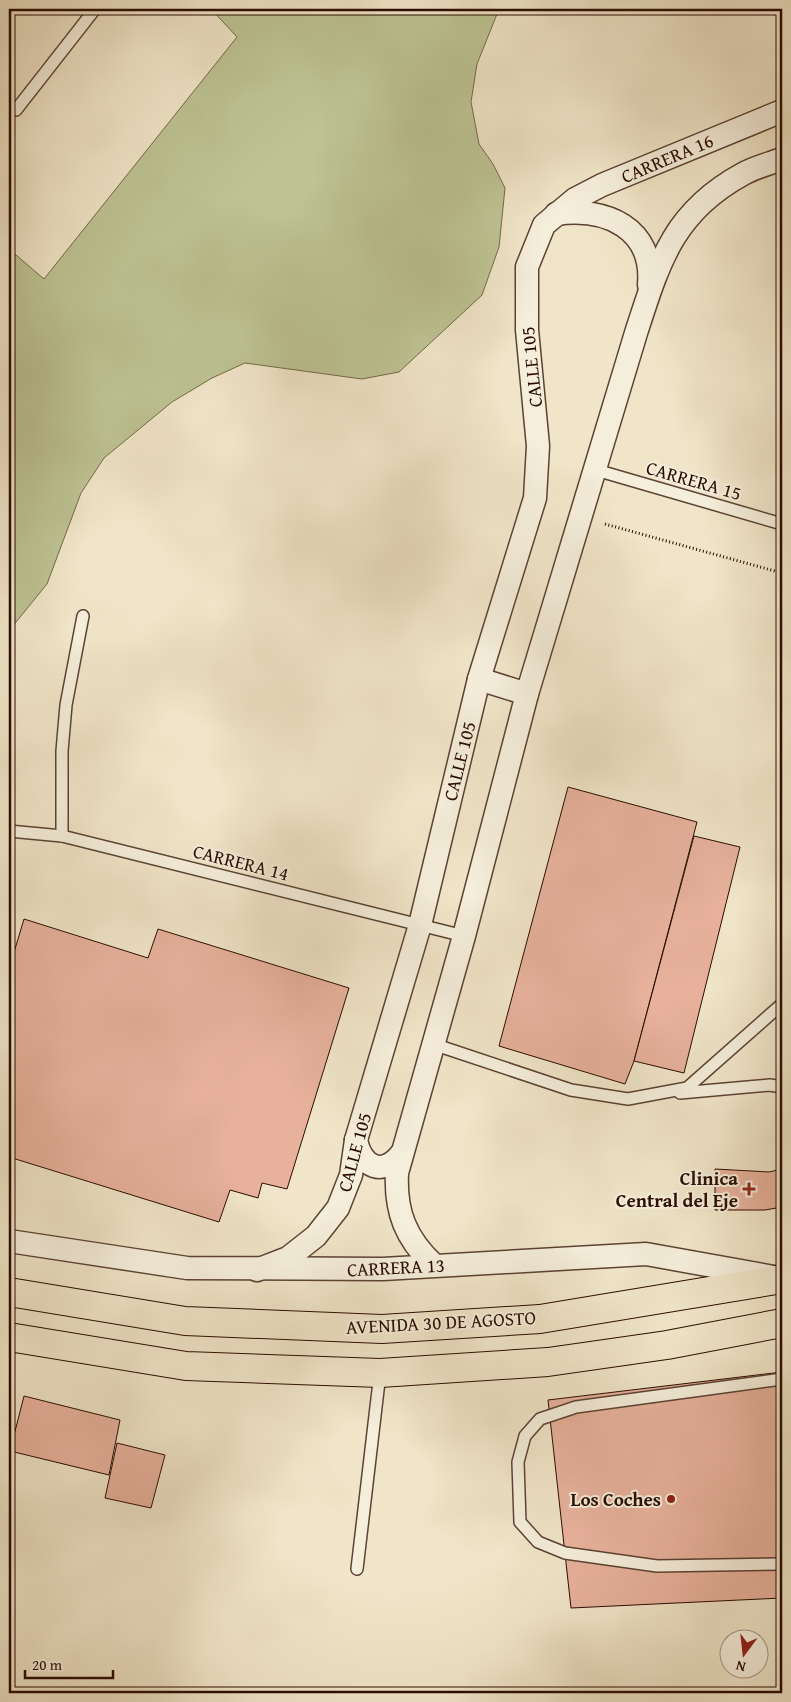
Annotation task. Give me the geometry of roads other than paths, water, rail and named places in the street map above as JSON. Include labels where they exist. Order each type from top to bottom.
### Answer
[{"type":"main road","name":"AVENIDA 30 DE AGOSTO","points":[[9,1292],[185,1321],[382,1329],[540,1318],[782,1278]]},
{"type":"main road","points":[[9,1337],[186,1366],[380,1372],[548,1362],[667,1345],[782,1323]]},
{"type":"street","name":"CARRERA 16","points":[[556,214],[575,199],[602,185],[782,111]]},
{"type":"street","points":[[434,1265],[419,1251],[399,1214],[396,1194],[397,1173],[464,936],[527,694],[648,296],[665,251],[678,228],[715,191],[744,173],[782,159]]},
{"type":"street","points":[[556,214],[593,213],[615,221],[632,233],[644,248],[650,270],[648,296]]},
{"type":"street","name":"CALLE 105","points":[[258,1270],[288,1258],[316,1236],[338,1208],[351,1175],[356,1140],[420,925],[479,679],[535,498],[538,446],[527,330],[527,266],[544,225],[556,214]]},
{"type":"street","points":[[479,679],[527,694]]},
{"type":"street","points":[[356,1140],[359,1151],[365,1161],[374,1166],[386,1167],[396,1162],[402,1153]]},
{"type":"street","name":"CARRERA 13","points":[[9,1240],[187,1268],[258,1270],[383,1269],[646,1254],[782,1278]]},
{"type":"lane","points":[[9,105],[16,110],[95,9]]},
{"type":"lane","name":"CARRERA 15","points":[[596,470],[782,524]]},
{"type":"lane","points":[[62,836],[62,751],[66,705],[83,616]]},
{"type":"lane","name":"CARRERA 14","points":[[9,831],[62,836],[464,936]]},
{"type":"lane","points":[[661,1095],[687,1088],[782,1004]]},
{"type":"lane","points":[[434,1044],[571,1090],[628,1099],[770,1084],[782,1087]]},
{"type":"lane","points":[[357,1569],[380,1372]]},
{"type":"lane","points":[[782,1379],[576,1408],[540,1419],[525,1436],[518,1462],[520,1522],[538,1542],[565,1553],[657,1566],[782,1564]]},
{"type":"place","name":"Clinica Central del Eje","points":[[749,1189]]},
{"type":"place","name":"Los Coches","points":[[671,1499]]}]
